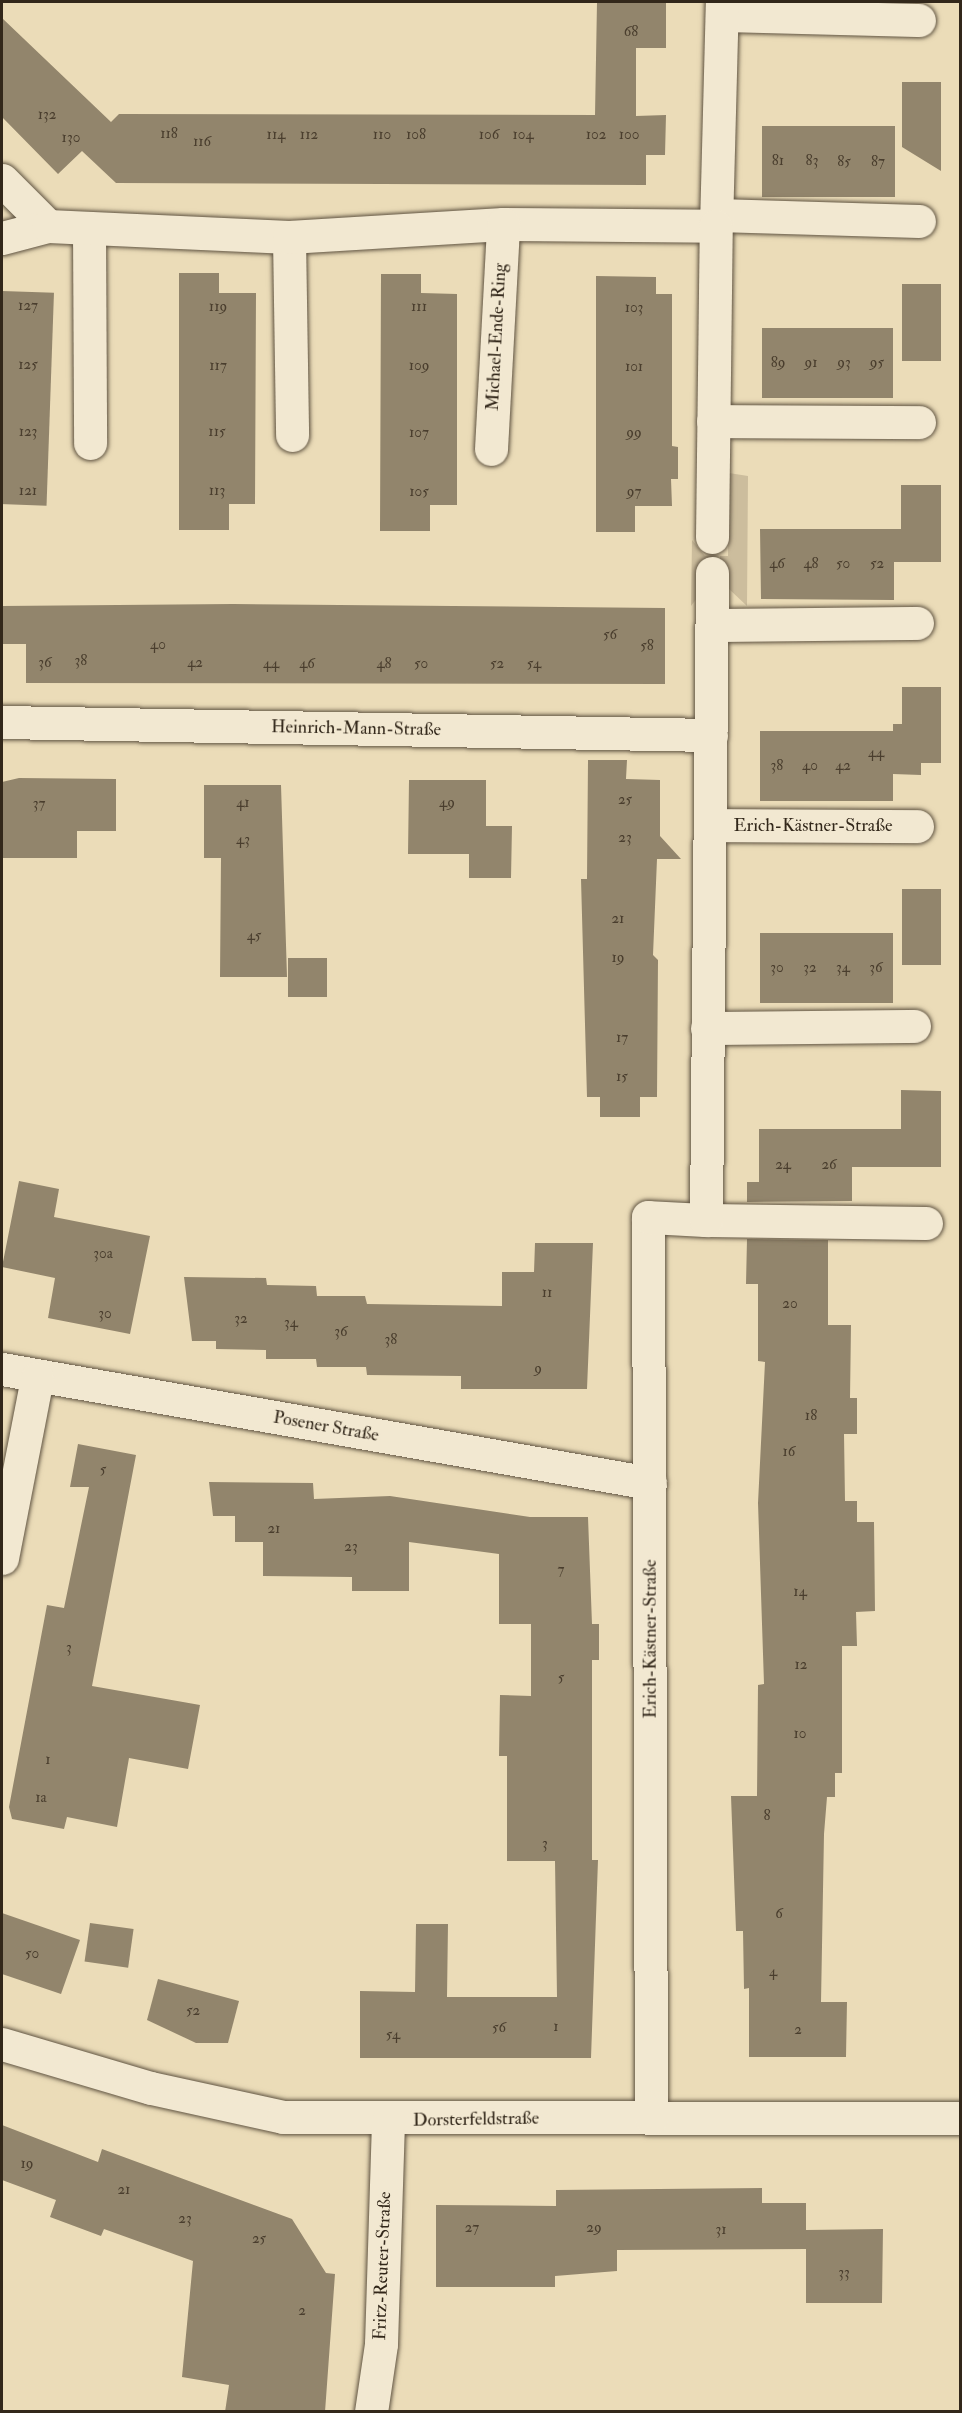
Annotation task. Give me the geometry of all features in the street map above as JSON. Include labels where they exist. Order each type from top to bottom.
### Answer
[{"type":"street","points":[[712,537],[722,8],[919,20]]},
{"type":"street","points":[[2,180],[48,226]]},
{"type":"street","points":[[2,238],[48,226],[289,237],[503,224],[919,221]]},
{"type":"street","name":"Michael-Ende-Ring","points":[[491,449],[503,224]]},
{"type":"street","points":[[89,228],[90,443]]},
{"type":"street","points":[[289,237],[292,435]]},
{"type":"street","points":[[713,421],[919,422]]},
{"type":"street","name":"Erich-Kästner-Straße","points":[[706,1220],[712,573]]},
{"type":"street","points":[[712,625],[917,623]]},
{"type":"street","name":"Heinrich-Mann-Straße","points":[[2,722],[711,735]]},
{"type":"street","name":"Erich-Kästner-Straße","points":[[710,825],[917,826]]},
{"type":"street","points":[[707,1028],[914,1026]]},
{"type":"street","name":"Erich-Kästner-Straße","points":[[651,2118],[648,1217],[926,1223]]},
{"type":"street","name":"Posener Straße","points":[[2,1369],[37,1378],[650,1483]]},
{"type":"street","points":[[2,1558],[37,1378]]},
{"type":"street","name":"Dorsterfeldstraße","points":[[2,2044],[151,2088],[283,2117],[388,2121],[960,2118]]},
{"type":"street","name":"Fritz-Reuter-Straße","points":[[371,2412],[381,2344],[388,2121]]},
{"type":"shaded area","points":[[729,473],[748,476],[747,606],[729,589],[720,589],[720,556],[728,556]]},
{"type":"shaded area","points":[[692,540],[705,556],[713,556],[713,590],[704,589],[691,606]]},
{"type":"building","points":[[597,2],[666,2],[666,48],[636,48],[636,116],[666,115],[665,155],[646,155],[646,185],[116,183],[82,151],[58,174],[2,117],[2,18],[111,122],[119,114],[595,115]]},
{"type":"building","points":[[902,82],[941,82],[941,171],[902,147]]},
{"type":"building","points":[[762,126],[895,126],[895,197],[762,197]]},
{"type":"building","points":[[179,273],[219,273],[219,293],[256,293],[255,504],[229,504],[229,530],[179,530]]},
{"type":"building","points":[[381,274],[421,274],[421,293],[457,294],[457,505],[430,505],[430,531],[380,531]]},
{"type":"building","points":[[596,276],[656,277],[656,294],[672,294],[672,446],[678,447],[678,479],[671,479],[672,506],[635,506],[635,532],[596,532]]},
{"type":"building","points":[[902,284],[941,284],[941,361],[902,361]]},
{"type":"building","points":[[2,291],[54,293],[47,506],[2,504]]},
{"type":"building","points":[[762,328],[893,328],[893,398],[762,398]]},
{"type":"building","points":[[901,485],[941,485],[941,562],[894,562],[894,600],[761,599],[760,529],[901,529]]},
{"type":"building","points":[[233,604],[665,608],[665,684],[26,683],[26,644],[2,644],[2,606]]},
{"type":"building","points":[[902,687],[941,687],[941,763],[921,763],[921,775],[893,774],[893,801],[760,801],[760,731],[893,731],[893,724],[902,724]]},
{"type":"building","points":[[588,760],[627,760],[626,779],[660,780],[660,836],[681,859],[657,859],[653,955],[658,960],[657,1097],[640,1097],[640,1117],[600,1117],[600,1097],[587,1097],[581,879],[587,879]]},
{"type":"building","points":[[19,778],[116,779],[116,831],[77,831],[77,858],[2,858],[2,782]]},
{"type":"building","points":[[409,780],[486,780],[486,826],[512,826],[511,878],[469,878],[469,854],[408,854]]},
{"type":"building","points":[[204,785],[281,785],[287,977],[220,977],[221,858],[204,858]]},
{"type":"building","points":[[902,889],[941,889],[941,965],[902,965]]},
{"type":"building","points":[[760,933],[893,933],[893,1003],[760,1003]]},
{"type":"building","points":[[288,958],[327,958],[327,997],[288,997]]},
{"type":"building","points":[[901,1090],[941,1091],[941,1167],[852,1167],[852,1201],[747,1202],[747,1182],[759,1182],[759,1129],[901,1129]]},
{"type":"building","points":[[19,1181],[59,1189],[54,1217],[150,1236],[130,1334],[48,1318],[55,1278],[2,1267]]},
{"type":"building","points":[[747,1239],[828,1240],[828,1325],[851,1325],[850,1398],[857,1398],[857,1434],[844,1434],[845,1501],[857,1501],[857,1522],[874,1522],[875,1611],[856,1612],[857,1646],[842,1646],[842,1773],[835,1773],[835,1797],[827,1797],[824,1834],[821,2002],[847,2002],[846,2057],[749,2057],[749,1988],[744,1989],[743,1931],[736,1931],[731,1796],[757,1796],[758,1685],[764,1684],[758,1503],[765,1362],[758,1361],[758,1284],[746,1284]]},
{"type":"building","points":[[535,1243],[593,1243],[587,1389],[461,1389],[461,1376],[367,1375],[366,1367],[317,1367],[316,1359],[266,1359],[266,1350],[216,1349],[216,1341],[192,1341],[184,1277],[266,1278],[267,1285],[316,1286],[317,1296],[365,1296],[367,1304],[502,1306],[502,1272],[534,1272]]},
{"type":"building","points":[[78,1444],[136,1455],[92,1686],[200,1705],[188,1769],[129,1758],[117,1827],[67,1817],[64,1829],[12,1819],[9,1807],[47,1605],[64,1608],[89,1487],[70,1487]]},
{"type":"building","points":[[209,1482],[313,1483],[314,1499],[390,1496],[530,1517],[588,1517],[592,1624],[599,1624],[599,1660],[592,1660],[592,1860],[598,1860],[591,2058],[360,2058],[360,1991],[415,1992],[416,1924],[448,1924],[447,1997],[557,1997],[555,1861],[507,1861],[507,1756],[499,1756],[500,1695],[531,1696],[531,1624],[499,1624],[499,1554],[409,1542],[409,1591],[352,1591],[352,1577],[263,1576],[263,1542],[235,1542],[235,1516],[213,1516]]},
{"type":"building","points":[[2,1913],[80,1940],[61,1994],[2,1974]]},
{"type":"building","points":[[90,1923],[134,1929],[128,1968],[85,1962]]},
{"type":"building","points":[[158,1979],[239,2001],[228,2043],[196,2043],[147,2020]]},
{"type":"building","points":[[2,2125],[98,2162],[102,2149],[292,2219],[326,2273],[335,2274],[325,2412],[225,2412],[229,2385],[182,2377],[193,2261],[104,2229],[101,2236],[50,2217],[56,2200],[2,2180]]},
{"type":"building","points":[[762,2188],[762,2203],[806,2203],[806,2230],[883,2229],[882,2303],[806,2303],[806,2249],[617,2250],[617,2271],[555,2276],[555,2287],[436,2287],[436,2205],[556,2206],[556,2190]]}]
